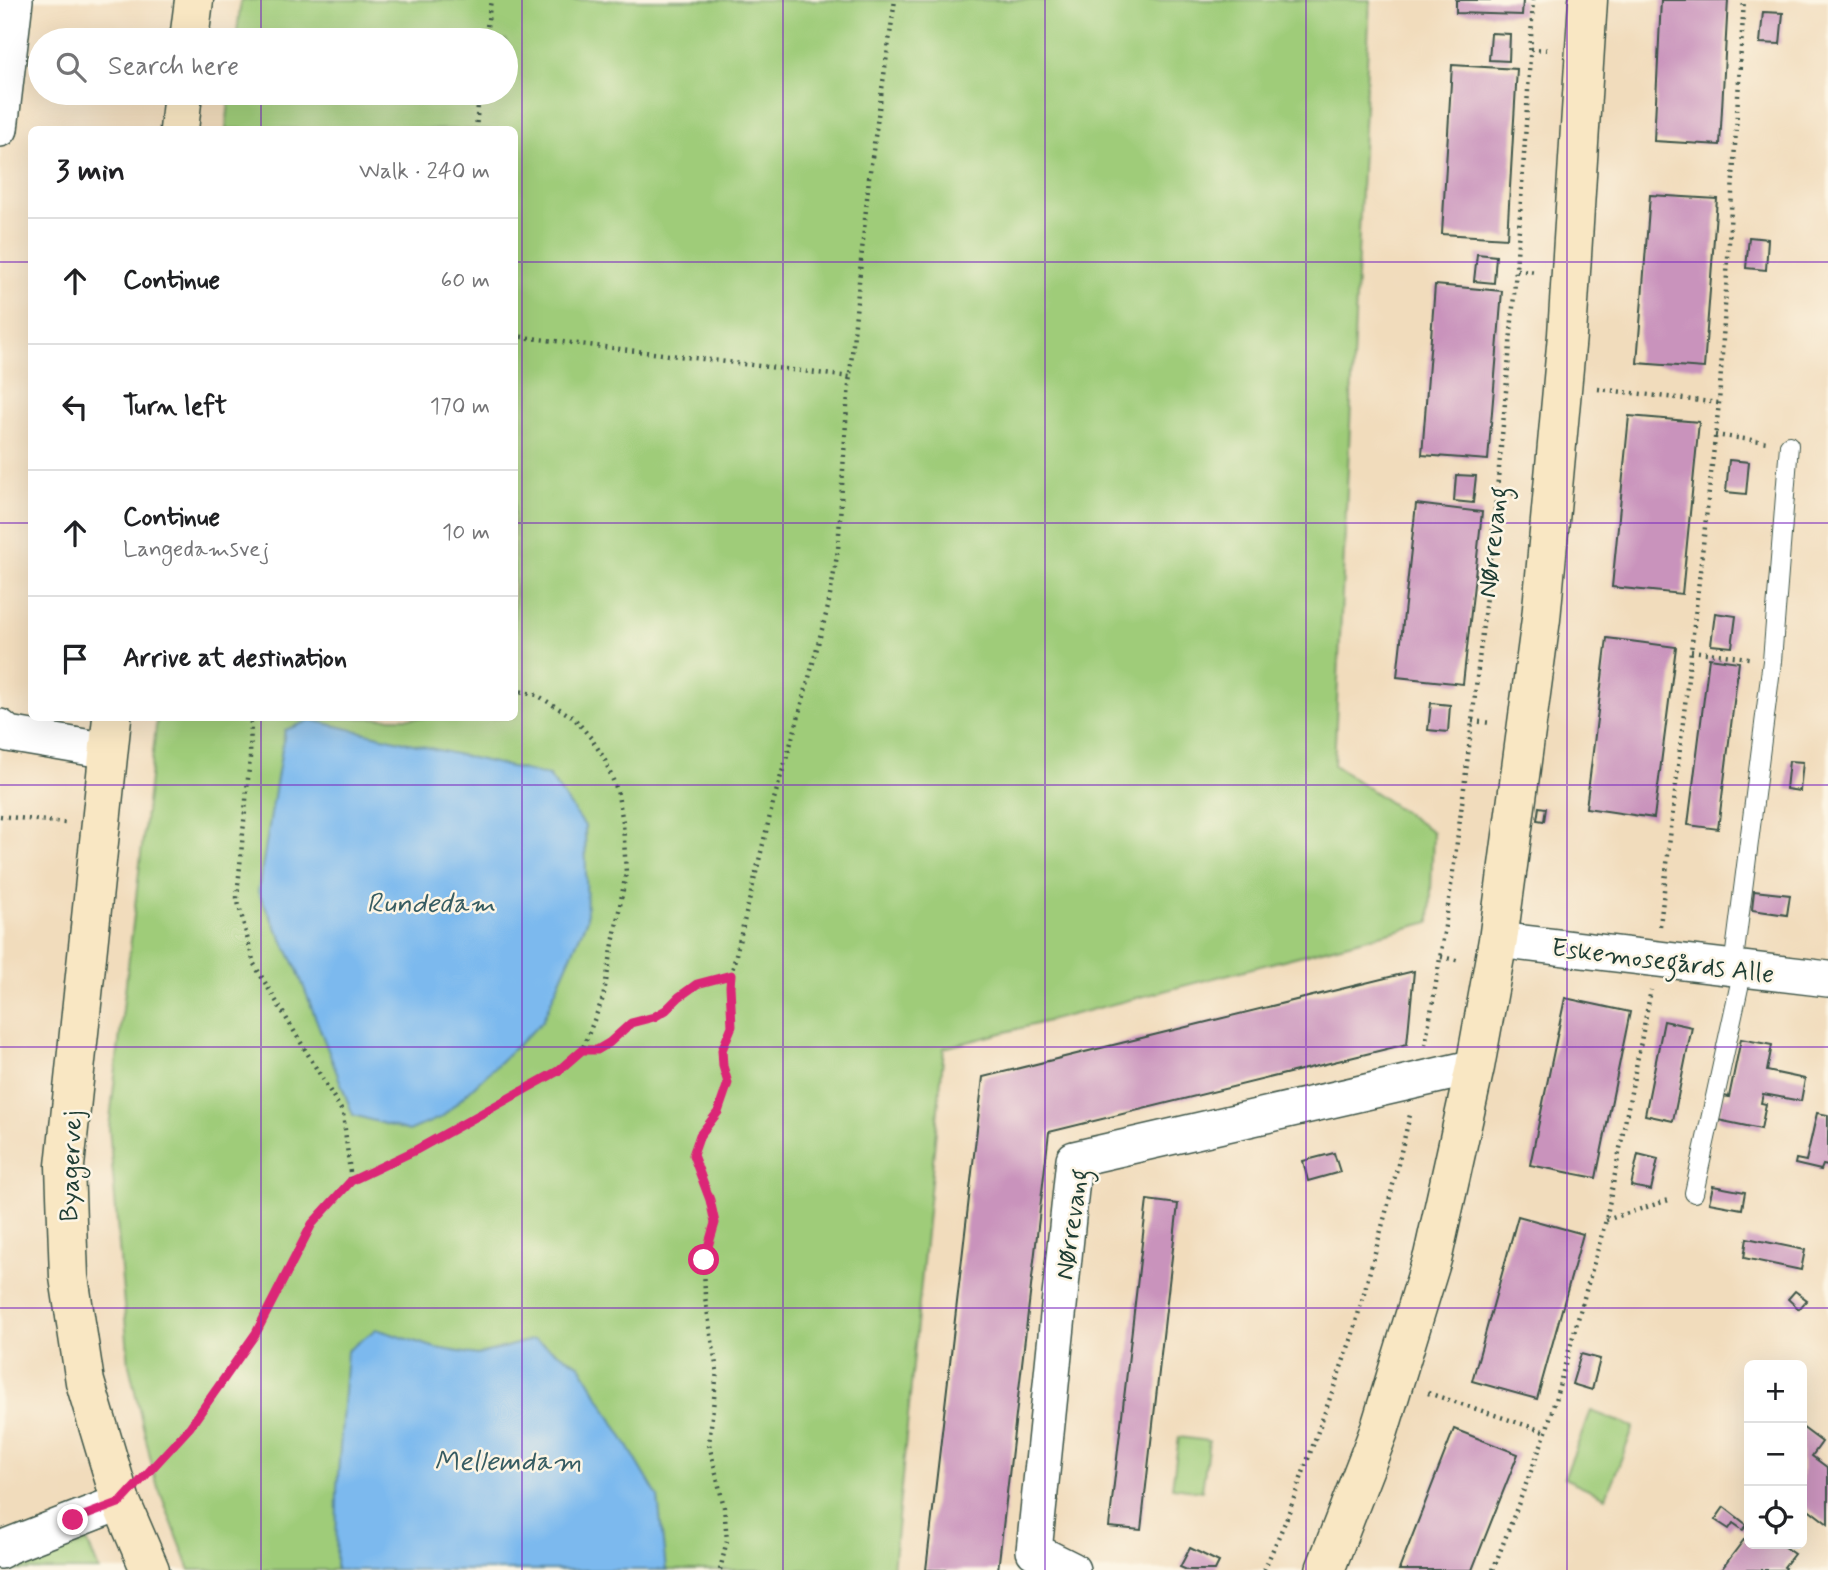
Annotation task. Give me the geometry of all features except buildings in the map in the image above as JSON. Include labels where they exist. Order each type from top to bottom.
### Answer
[{"type":"street","points":[[1,110],[15,0]]},
{"type":"street","points":[[191,28],[194,0]]},
{"type":"street","name":"Nørrevang","points":[[1325,1570],[1378,1431],[1433,1256],[1475,1067],[1498,940],[1541,619],[1568,320],[1588,0]]},
{"type":"street","points":[[179,126],[182,105]]},
{"type":"street","name":"Byagervej","points":[[0,727],[8,734],[111,734],[65,1166],[69,1277],[85,1382],[121,1502],[150,1570]]},
{"type":"street","name":"Eskemosegårds Alle","points":[[1498,940],[1828,979]]},
{"type":"street","name":"Nørrevang","points":[[1072,1570],[1034,1551],[1074,1159],[1475,1067]]},
{"type":"street","points":[[0,1551],[121,1502]]},
{"type":"lane","points":[[1694,1193],[1738,969],[1772,661],[1789,445]]},
{"type":"path","points":[[487,28],[491,0]]},
{"type":"path","points":[[720,1570],[727,1540],[724,1507],[709,1444],[717,1371],[705,1297],[704,1260],[715,1223],[710,1200],[693,1155],[700,1135],[718,1112],[728,1083],[722,1050],[732,1026],[731,975],[774,799],[828,607],[838,550],[850,377],[869,177],[895,0]]},
{"type":"path","name":"Nørrevang","points":[[1264,1570],[1286,1520],[1352,1337],[1418,1080],[1441,957],[1471,734],[1496,506],[1517,270],[1533,0]]},
{"type":"path","points":[[1493,1570],[1546,1432],[1606,1220],[1657,959],[1719,402],[1744,0]]},
{"type":"path","points":[[476,126],[478,105]]},
{"type":"path","points":[[518,336],[850,377]]},
{"type":"path","points":[[1562,386],[1719,402]]},
{"type":"path","points":[[1716,435],[1789,445]]},
{"type":"path","points":[[1691,651],[1772,661]]},
{"type":"path","points":[[121,1502],[190,1427],[256,1333],[312,1224],[351,1181],[416,1150],[558,1071],[582,1050],[603,998],[626,873],[623,822],[617,790],[604,758],[591,738],[574,719],[537,695],[518,691]]},
{"type":"path","points":[[251,721],[237,898],[254,964],[343,1113],[351,1181]]},
{"type":"path","points":[[0,816],[101,827]]},
{"type":"path","points":[[582,1050],[597,1050],[631,1023],[654,1017],[666,1010],[697,984],[731,975]]},
{"type":"path","points":[[1606,1220],[1694,1193]]},
{"type":"path","points":[[1434,1395],[1546,1432]]},
{"type":"green space","points":[[241,0],[1370,0],[1334,765],[1433,832],[1430,922],[944,1048],[893,1570],[190,1570],[155,1479],[129,1365],[109,1128],[157,721],[518,721],[518,126],[226,126],[229,105],[518,105],[518,28],[238,28]]},
{"type":"green space","points":[[1591,1411],[1634,1427],[1606,1497],[1564,1478]]},
{"type":"green space","points":[[1179,1437],[1209,1441],[1202,1491],[1172,1487]]},
{"type":"green space","points":[[85,1536],[99,1570],[2,1570],[6,1566]]},
{"type":"water","name":"Rundedam","points":[[315,721],[549,776],[585,826],[587,919],[542,1022],[442,1117],[409,1131],[353,1115],[296,967],[258,892],[285,730]]},
{"type":"water","name":"Mellemdam","points":[[376,1329],[436,1348],[477,1355],[534,1339],[580,1365],[658,1497],[666,1570],[336,1570],[337,1488],[347,1351]]},
{"type":"route","points":[[73,1520],[121,1502],[190,1427],[256,1333],[312,1224],[351,1181],[416,1150],[558,1071],[582,1050],[597,1050],[631,1023],[654,1017],[666,1010],[697,984],[731,975],[732,1026],[722,1050],[728,1083],[718,1112],[700,1135],[693,1155],[710,1200],[715,1223],[704,1260]]}]
